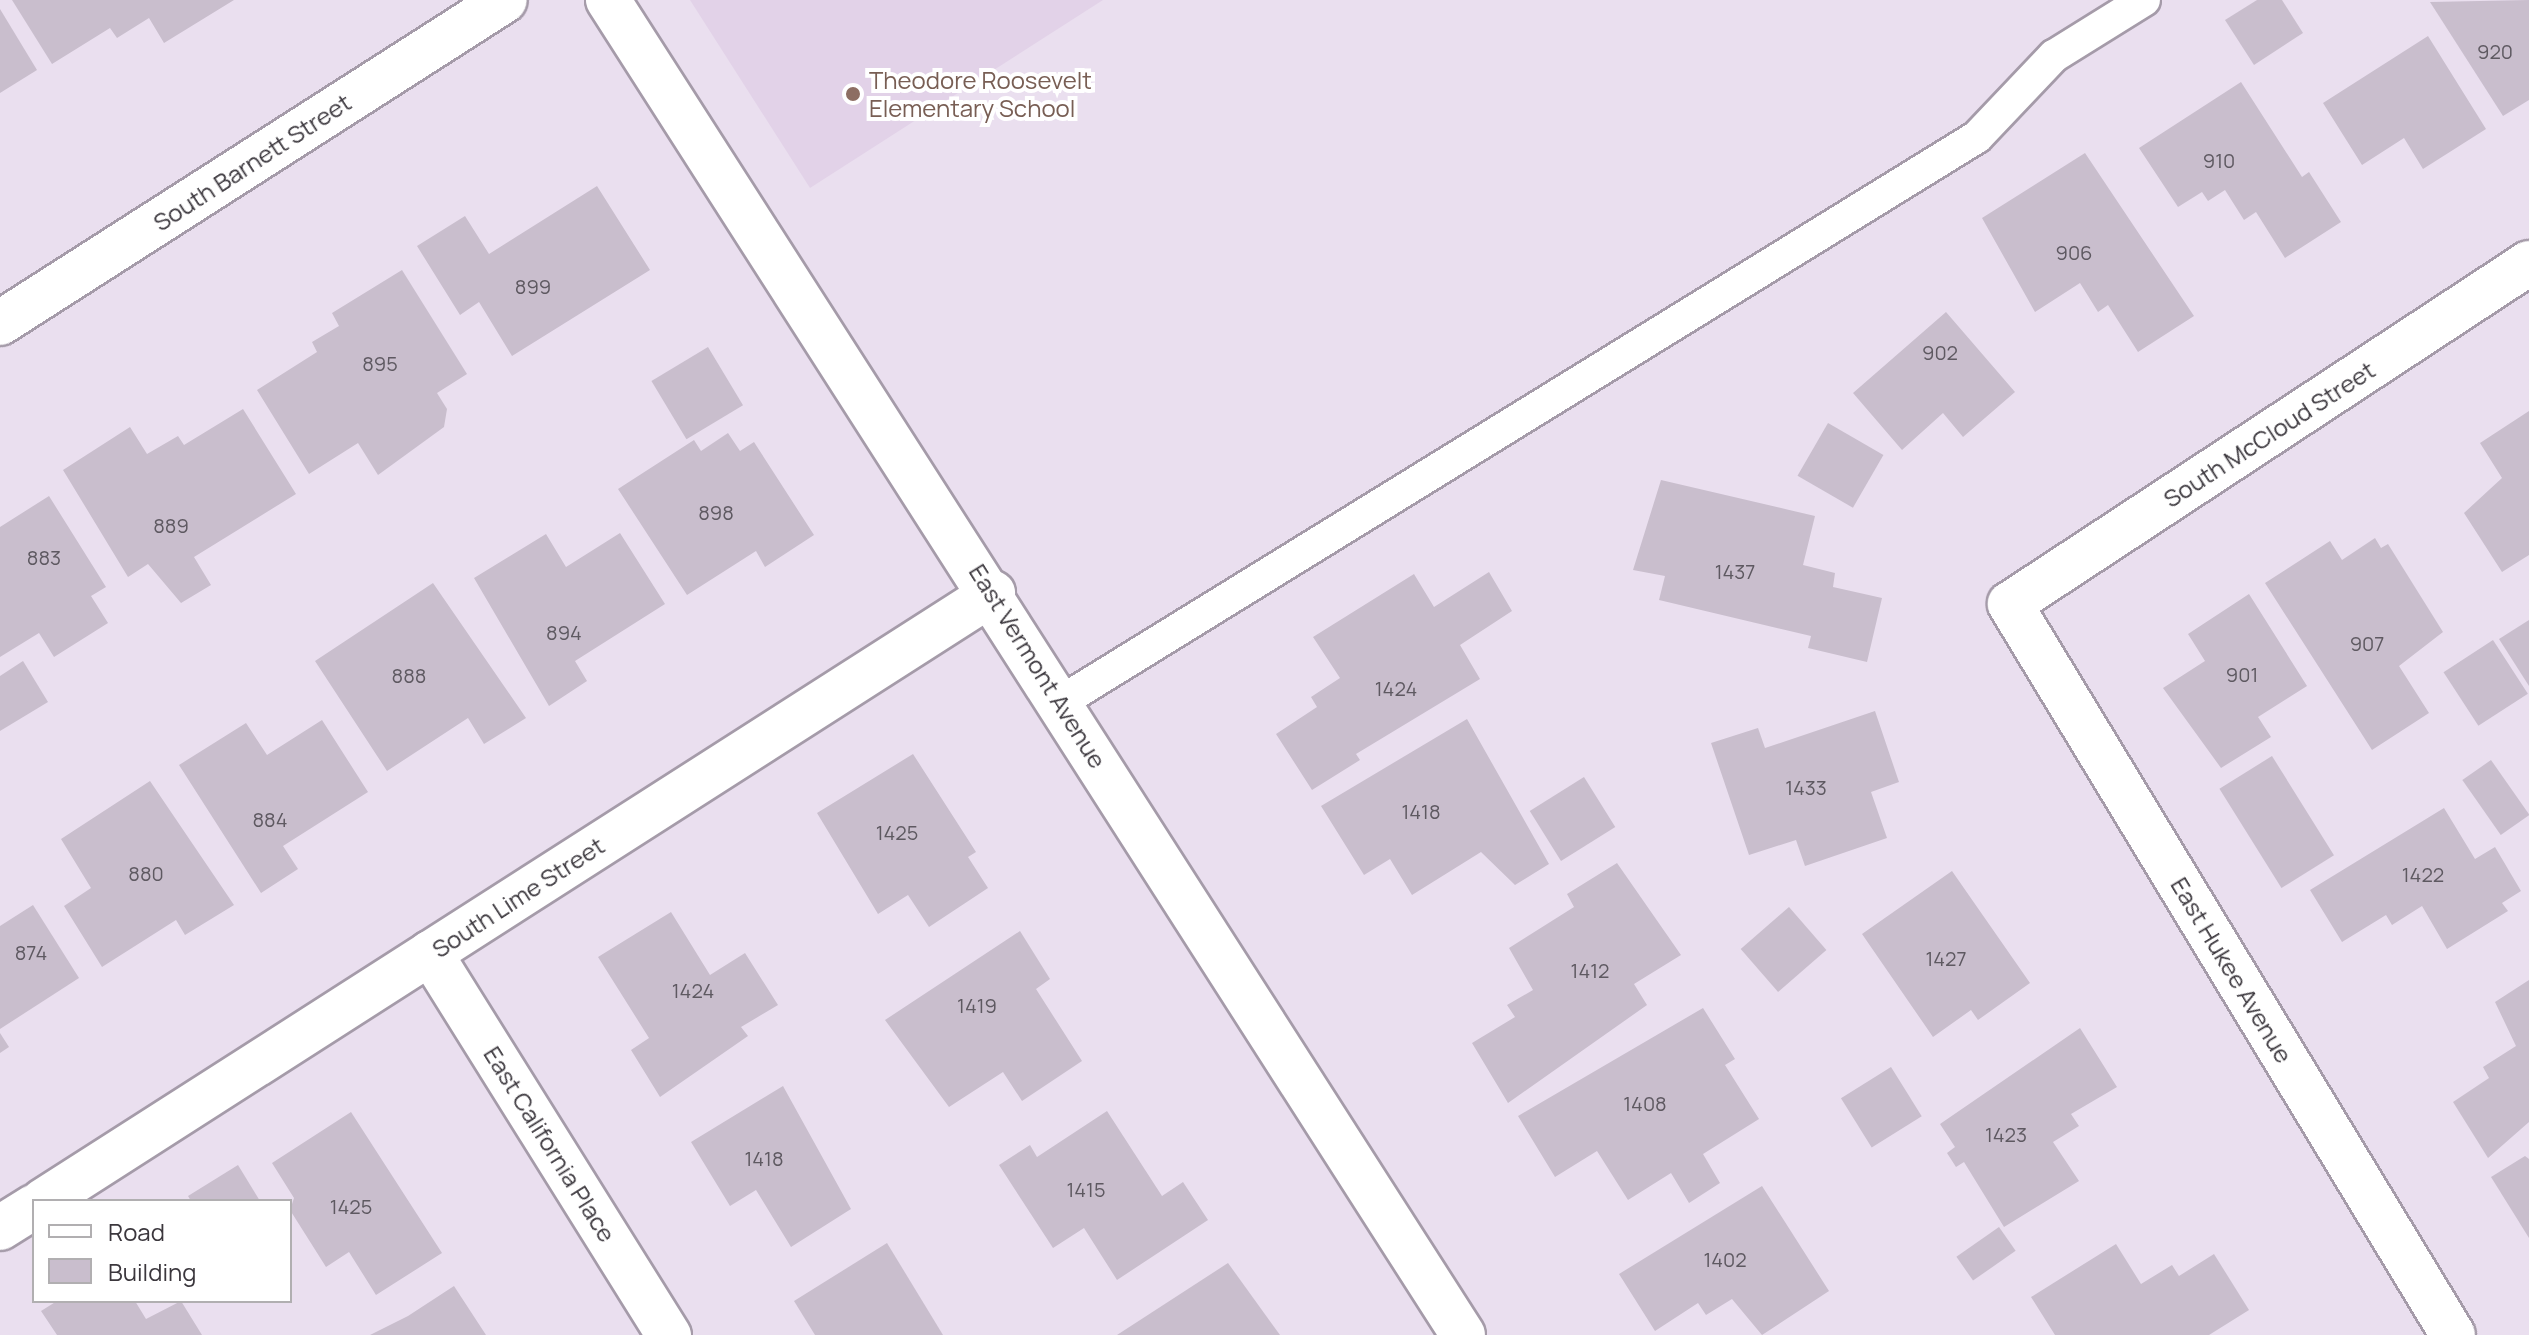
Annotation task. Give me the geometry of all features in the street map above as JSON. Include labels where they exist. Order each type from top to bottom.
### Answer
[{"type":"street","name":"South Barnett Street","points":[[0,323],[505,0]]},
{"type":"street","name":"East Vermont Avenue","points":[[608,0],[993,593],[1059,703],[1463,1335]]},
{"type":"street","name":"South McCloud Street","points":[[2010,604],[2529,263]]},
{"type":"street","name":"South Lime Street","points":[[46,1199],[993,593]]},
{"type":"street","name":"East Hukee Avenue","points":[[2010,604],[2453,1335]]},
{"type":"street","name":"East California Place","points":[[430,953],[669,1335]]},
{"type":"street","points":[[0,1228],[32,1208]]},
{"type":"lane","points":[[1059,703],[1977,137],[2054,56],[2144,0]]},
{"type":"shaded area","name":"Theodore Roosevelt Elementary School","points":[[690,0],[1103,0],[810,188]]},
{"type":"building","points":[[12,0],[234,0],[164,43],[149,18],[117,38],[110,28],[52,64]]},
{"type":"building","points":[[2257,0],[2282,0],[2303,33],[2254,65],[2225,20]]},
{"type":"building","points":[[2529,0],[2529,100],[2503,116],[2430,2]]},
{"type":"building","points":[[0,9],[37,70],[0,93]]},
{"type":"building","points":[[2428,36],[2486,129],[2423,169],[2404,138],[2362,165],[2323,103]]},
{"type":"building","points":[[2241,82],[2302,177],[2309,172],[2341,222],[2285,258],[2256,212],[2244,220],[2225,190],[2208,201],[2202,192],[2178,207],[2139,148]]},
{"type":"building","points":[[2085,153],[2194,316],[2138,352],[2108,305],[2098,312],[2080,283],[2035,312],[1982,218]]},
{"type":"building","points":[[597,186],[650,270],[512,356],[479,302],[460,315],[417,246],[465,216],[489,254]]},
{"type":"building","points":[[402,270],[467,374],[437,393],[447,409],[444,427],[378,475],[358,443],[309,474],[257,390],[317,352],[312,342],[339,326],[332,313]]},
{"type":"building","points":[[1946,312],[2015,392],[1963,437],[1943,413],[1902,450],[1853,393]]},
{"type":"building","points":[[708,347],[743,405],[686,439],[651,381]]},
{"type":"building","points":[[243,409],[296,494],[194,557],[211,585],[181,603],[148,564],[128,577],[63,470],[130,427],[147,454],[178,436],[184,445]]},
{"type":"building","points":[[2529,411],[2529,555],[2502,572],[2464,513],[2502,478],[2480,443]]},
{"type":"building","points":[[1828,423],[1883,455],[1853,508],[1798,476]]},
{"type":"building","points":[[728,433],[740,451],[754,442],[814,535],[765,567],[756,551],[687,595],[618,489],[694,440],[701,451]]},
{"type":"building","points":[[1661,480],[1815,516],[1803,565],[1835,573],[1833,587],[1882,598],[1867,662],[1808,648],[1811,636],[1659,600],[1665,576],[1633,570]]},
{"type":"building","points":[[49,496],[106,587],[91,596],[108,623],[54,657],[39,633],[0,657],[0,527]]},
{"type":"building","points":[[620,533],[665,604],[575,661],[587,681],[549,706],[474,578],[546,534],[566,567]]},
{"type":"building","points":[[2375,538],[2381,548],[2388,544],[2443,632],[2399,666],[2429,713],[2372,750],[2265,583],[2330,541],[2342,560]]},
{"type":"building","points":[[1489,572],[1512,611],[1460,645],[1480,679],[1356,754],[1360,760],[1312,790],[1276,734],[1317,707],[1311,697],[1340,678],[1313,637],[1414,574],[1434,607]]},
{"type":"building","points":[[433,583],[526,718],[484,744],[468,718],[387,771],[315,661]]},
{"type":"building","points":[[2249,594],[2307,686],[2258,717],[2271,737],[2221,768],[2163,688],[2205,661],[2188,634]]},
{"type":"building","points":[[2529,620],[2529,686],[2499,639]]},
{"type":"building","points":[[2493,640],[2528,694],[2478,726],[2444,672]]},
{"type":"building","points":[[23,661],[48,702],[0,731],[0,676]]},
{"type":"building","points":[[1875,711],[1899,782],[1871,792],[1887,838],[1805,866],[1796,840],[1749,855],[1711,743],[1758,728],[1765,748]]},
{"type":"building","points":[[1467,719],[1549,864],[1515,885],[1481,852],[1412,895],[1390,859],[1364,875],[1321,806]]},
{"type":"building","points":[[322,720],[368,792],[283,846],[298,869],[261,893],[179,765],[246,723],[267,755]]},
{"type":"building","points":[[913,754],[976,852],[968,857],[988,888],[929,927],[908,895],[878,914],[817,813]]},
{"type":"building","points":[[2272,756],[2334,855],[2281,888],[2219,789]]},
{"type":"building","points":[[2491,760],[2529,814],[2501,835],[2462,780]]},
{"type":"building","points":[[1584,777],[1615,827],[1561,861],[1530,811]]},
{"type":"building","points":[[150,781],[234,905],[185,935],[176,920],[102,967],[64,906],[91,888],[61,839]]},
{"type":"building","points":[[2444,808],[2475,859],[2495,847],[2521,891],[2502,903],[2508,911],[2447,949],[2422,906],[2392,925],[2386,915],[2342,942],[2310,890]]},
{"type":"building","points":[[1617,863],[1681,955],[1634,984],[1647,1005],[1508,1103],[1472,1043],[1515,1017],[1507,1005],[1533,990],[1509,948],[1574,907],[1567,894]]},
{"type":"building","points":[[1952,871],[2030,983],[1978,1020],[1971,1010],[1933,1037],[1862,934]]},
{"type":"building","points":[[33,905],[79,978],[0,1029],[0,926]]},
{"type":"building","points":[[1789,907],[1826,950],[1778,992],[1741,949]]},
{"type":"building","points":[[671,912],[710,975],[745,953],[778,1005],[741,1027],[748,1036],[660,1097],[631,1050],[649,1038],[598,957]]},
{"type":"building","points":[[1020,931],[1050,979],[1036,989],[1082,1061],[1022,1101],[1003,1072],[949,1107],[885,1020]]},
{"type":"building","points":[[2529,980],[2529,1122],[2488,1158],[2453,1102],[2489,1078],[2483,1067],[2516,1046],[2495,1002]]},
{"type":"building","points":[[1703,1008],[1735,1059],[1725,1065],[1759,1119],[1703,1154],[1720,1183],[1689,1203],[1671,1173],[1628,1200],[1597,1151],[1555,1177],[1518,1116]]},
{"type":"building","points":[[2080,1028],[2117,1087],[2071,1114],[2079,1126],[2053,1142],[2079,1181],[2004,1227],[1964,1162],[1956,1167],[1947,1153],[1955,1147],[1940,1124]]},
{"type":"building","points":[[0,1033],[9,1047],[0,1053]]},
{"type":"building","points":[[1891,1067],[1922,1116],[1872,1147],[1841,1098]]},
{"type":"building","points":[[783,1086],[851,1209],[791,1247],[756,1190],[730,1206],[691,1142]]},
{"type":"building","points":[[1107,1111],[1162,1196],[1183,1182],[1208,1220],[1117,1280],[1084,1228],[1053,1248],[999,1165],[1030,1145],[1037,1157]]},
{"type":"building","points":[[351,1112],[442,1253],[376,1295],[349,1252],[326,1267],[292,1213],[294,1198],[272,1163]]},
{"type":"building","points":[[2525,1156],[2529,1159],[2529,1238],[2491,1177]]},
{"type":"building","points":[[238,1165],[259,1199],[190,1199],[188,1196]]},
{"type":"building","points":[[1762,1186],[1829,1291],[1762,1335],[1732,1299],[1706,1315],[1698,1303],[1655,1331],[1619,1274]]},
{"type":"building","points":[[1999,1227],[2016,1251],[1973,1281],[1956,1257]]},
{"type":"building","points":[[887,1243],[943,1335],[815,1335],[794,1301]]},
{"type":"building","points":[[2116,1244],[2141,1284],[2172,1265],[2179,1276],[2214,1254],[2249,1310],[2209,1335],[2055,1335],[2031,1297]]},
{"type":"building","points":[[1228,1263],[1280,1335],[1117,1335]]},
{"type":"building","points":[[454,1286],[486,1335],[370,1335],[408,1316]]},
{"type":"building","points":[[54,1303],[136,1303],[146,1319],[182,1303],[202,1335],[57,1335],[41,1311]]},
{"type":"place","name":"Theodore Roosevelt Elementary School","points":[[853,94]]}]
